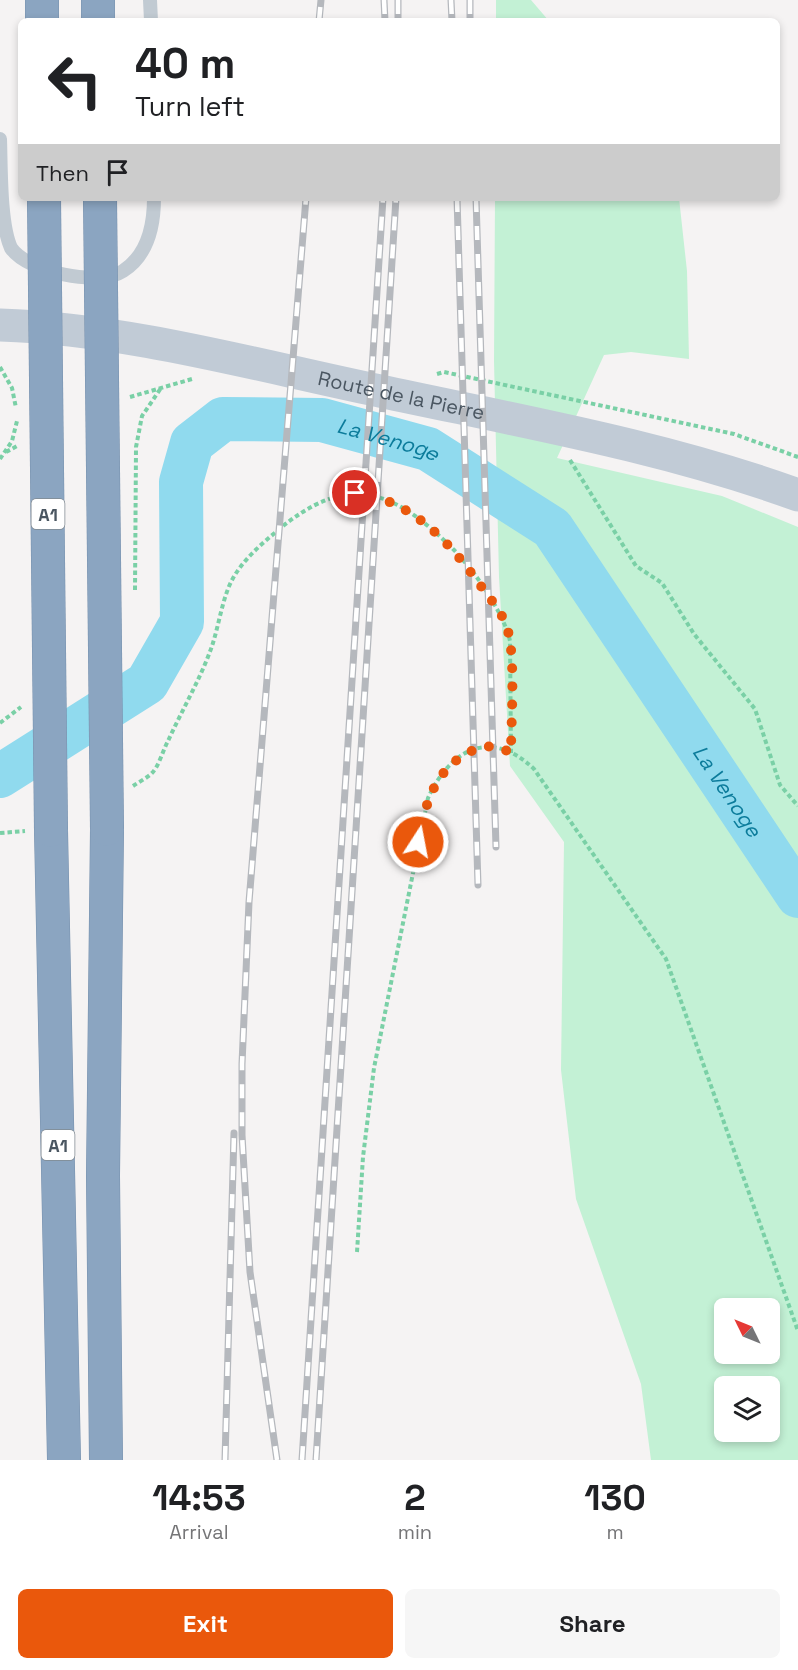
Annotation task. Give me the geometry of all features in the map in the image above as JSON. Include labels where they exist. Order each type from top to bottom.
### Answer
[{"type":"highway","points":[[42,0],[42,18]]},
{"type":"highway","points":[[98,0],[98,18]]},
{"type":"highway","name":"A1","points":[[44,201],[51,830],[64,1460]]},
{"type":"highway","name":"A1","points":[[100,201],[107,829],[103,1176],[106,1460]]},
{"type":"main road","name":"Route de la Pierre","points":[[0,325],[79,331],[185,349],[656,452],[731,472],[798,495]]},
{"type":"lane","points":[[150,0],[151,18]]},
{"type":"lane","points":[[0,139],[2,226],[12,250],[51,273],[102,278],[123,272],[144,250],[154,221],[154,201]]},
{"type":"path","points":[[0,367],[12,388],[16,409],[14,433],[6,452],[0,459]]},
{"type":"path","points":[[120,400],[200,377]]},
{"type":"path","points":[[541,393],[734,434],[798,457]]},
{"type":"path","points":[[6,452],[27,441]]},
{"type":"path","points":[[565,452],[636,566],[662,582],[694,634],[755,709],[780,785],[798,806]]},
{"type":"path","points":[[153,772],[212,648],[228,588],[246,559],[296,515],[336,495],[355,493],[376,495],[404,509],[430,527],[459,555],[499,612],[507,628],[510,641],[511,753]]},
{"type":"path","points":[[357,1252],[363,1157],[374,1068],[428,798],[442,772],[467,753],[489,745],[522,757],[534,769],[666,959],[798,1331]]},
{"type":"green space","points":[[496,0],[531,0],[546,18],[496,18]]},
{"type":"green space","points":[[495,201],[679,201],[687,271],[689,359],[631,352],[604,355],[557,458],[722,496],[798,527],[798,1460],[651,1460],[641,1384],[576,1199],[561,1070],[564,842],[510,766],[499,577],[494,361]]},
{"type":"waterway","name":"La Venoge","points":[[0,776],[147,683],[182,622],[181,482],[192,443],[223,419],[322,420],[428,449],[552,528],[798,896]]},
{"type":"railway","points":[[319,18],[321,0]]},
{"type":"railway","points":[[384,0],[385,18]]},
{"type":"railway","points":[[398,0],[398,18]]},
{"type":"railway","points":[[451,0],[452,18]]},
{"type":"railway","points":[[470,0],[470,18]]},
{"type":"railway","points":[[277,1460],[250,1272],[242,1135],[242,1064],[249,902],[306,201]]},
{"type":"railway","points":[[302,1460],[383,201]]},
{"type":"railway","points":[[316,1460],[396,201]]},
{"type":"railway","points":[[457,201],[478,885]]},
{"type":"railway","points":[[476,201],[496,847]]},
{"type":"railway","points":[[225,1460],[234,1133]]},
{"type":"route","points":[[355,493],[376,495],[404,509],[443,539],[459,555],[499,612],[507,628],[510,641],[511,753],[499,746],[480,747],[453,762],[442,772],[428,798],[418,842]]}]
